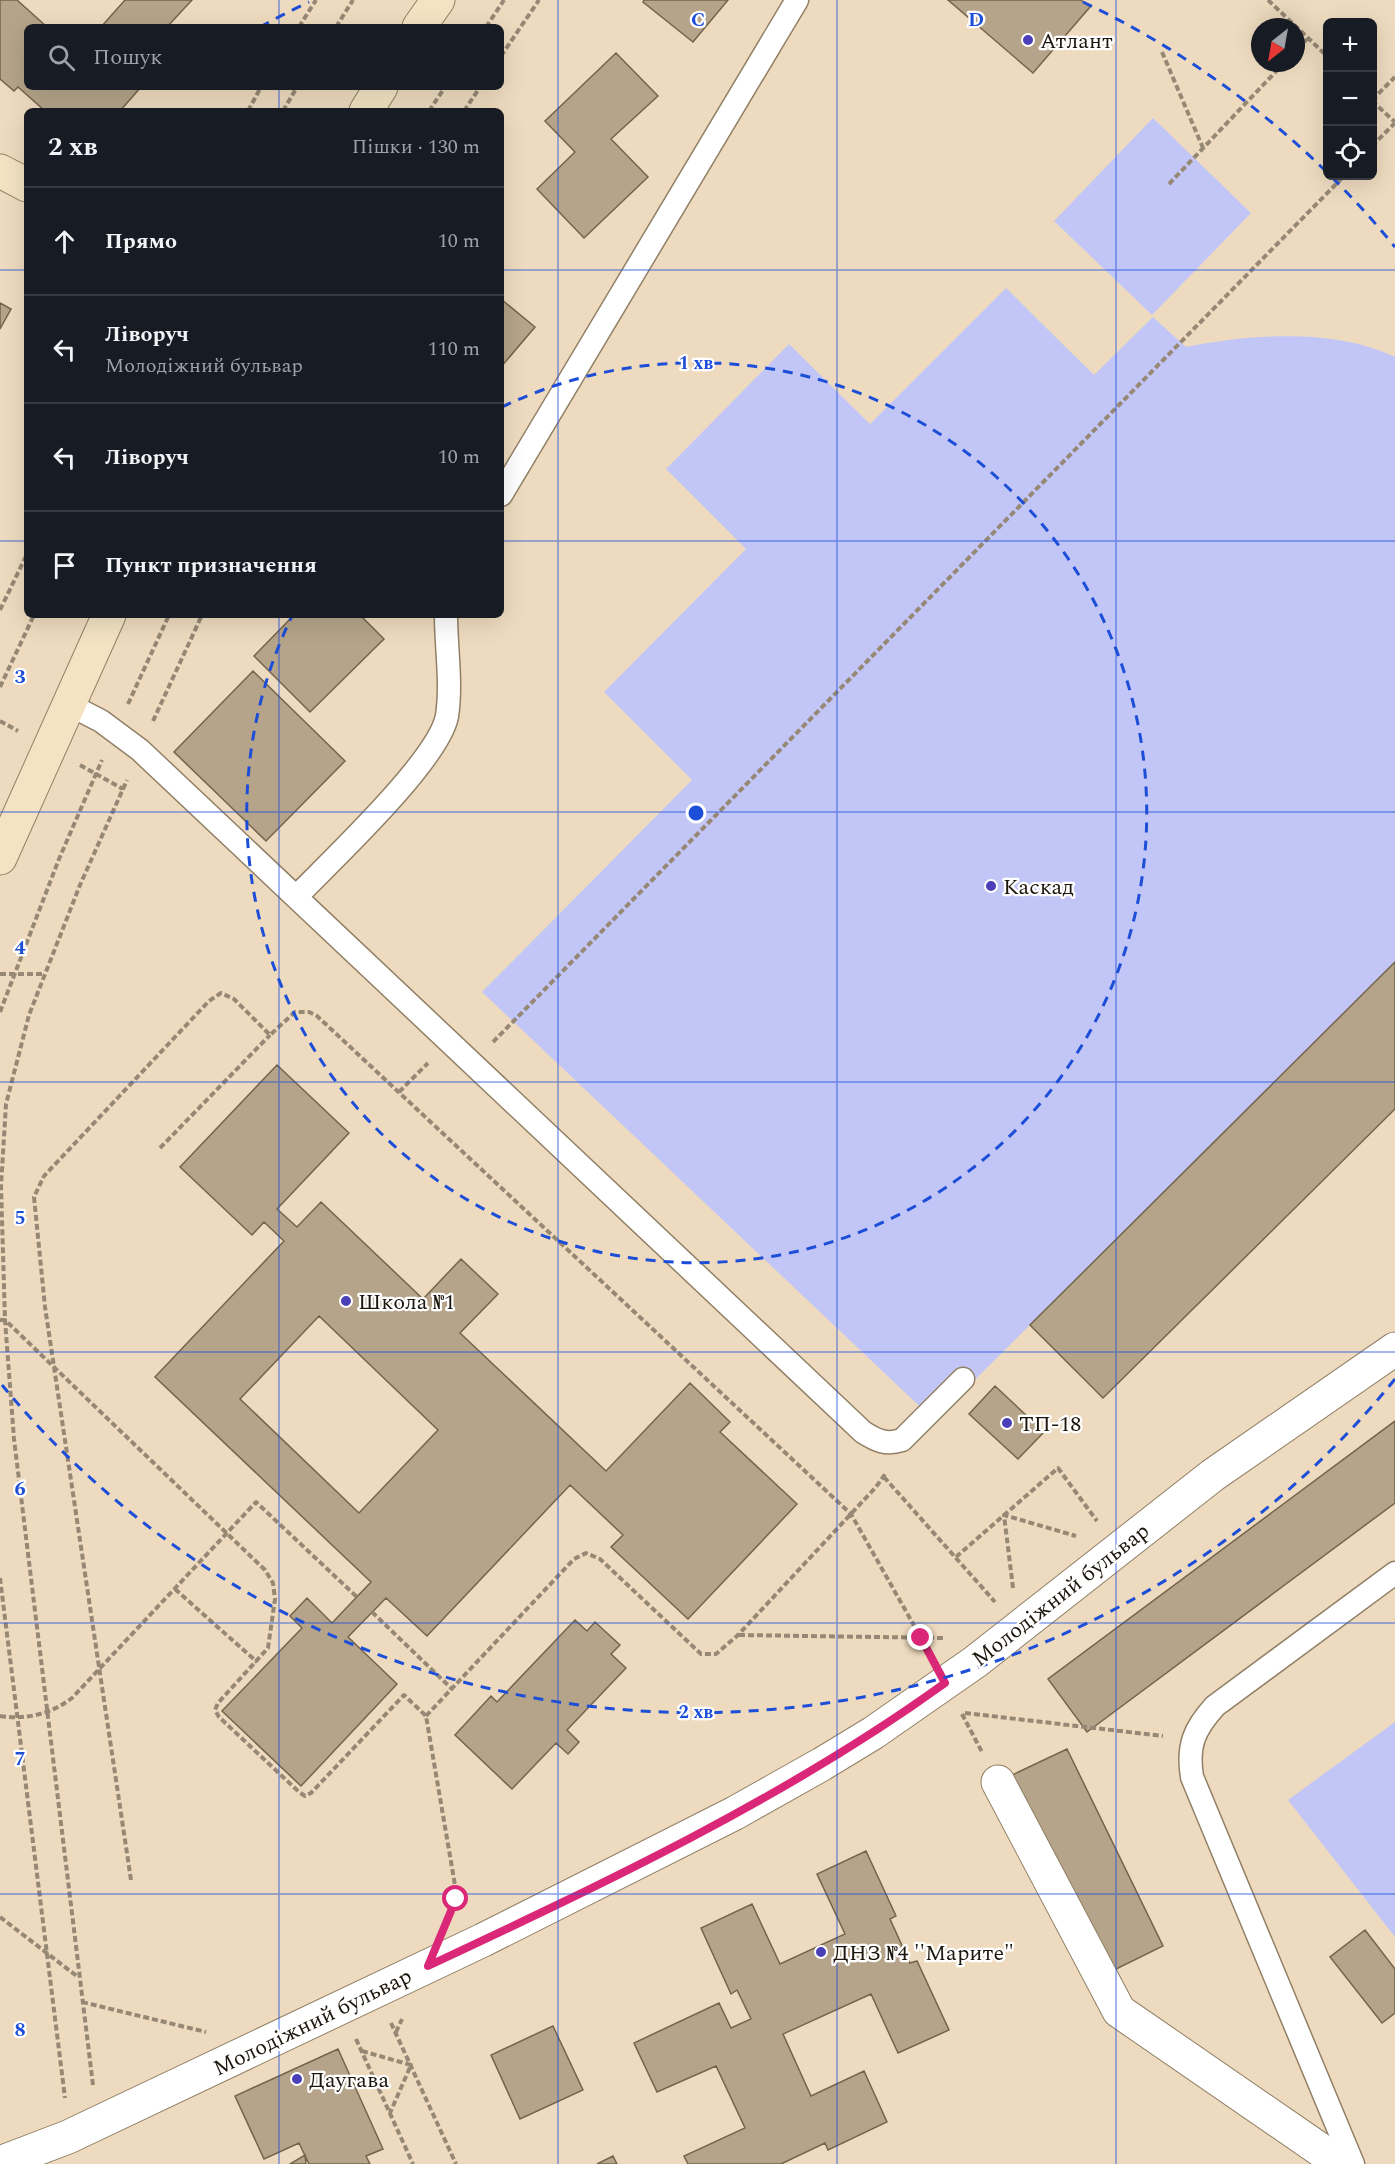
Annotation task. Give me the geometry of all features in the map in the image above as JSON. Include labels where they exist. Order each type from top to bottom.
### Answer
[{"type":"street","points":[[421,24],[438,0]]},
{"type":"street","points":[[368,108],[379,90]]},
{"type":"street","points":[[0,171],[24,183]]},
{"type":"street","points":[[0,858],[109,618]]},
{"type":"street","name":"Молодіжний бульвар","points":[[0,2163],[99,2123],[262,2046],[735,1813],[873,1732],[945,1683],[1118,1548],[1273,1432],[1395,1348]]},
{"type":"street","points":[[998,1782],[1119,2011],[1341,2164]]},
{"type":"lane","points":[[504,490],[797,0]]},
{"type":"lane","points":[[296,897],[416,769],[441,733],[448,696],[446,618]]},
{"type":"lane","points":[[68,704],[116,731],[141,750],[862,1432],[889,1444],[902,1440],[963,1379]]},
{"type":"lane","points":[[1353,2164],[1192,1778],[1189,1759],[1191,1740],[1200,1722],[1215,1706],[1395,1573]]},
{"type":"path","points":[[300,24],[316,0]]},
{"type":"path","points":[[338,24],[353,0]]},
{"type":"path","points":[[488,24],[504,0]]},
{"type":"path","points":[[504,52],[539,0]]},
{"type":"path","points":[[1268,0],[1323,52]]},
{"type":"path","points":[[1305,41],[1308,38]]},
{"type":"path","points":[[1162,52],[1203,148]]},
{"type":"path","points":[[1169,184],[1275,72]]},
{"type":"path","points":[[1377,96],[1395,77]]},
{"type":"path","points":[[250,108],[259,90]]},
{"type":"path","points":[[285,108],[295,90]]},
{"type":"path","points":[[431,108],[443,90]]},
{"type":"path","points":[[466,108],[478,90]]},
{"type":"path","points":[[1377,106],[1395,123],[1377,141]]},
{"type":"path","points":[[472,1064],[1340,180]]},
{"type":"path","points":[[0,610],[24,560]]},
{"type":"path","points":[[0,687],[33,618]]},
{"type":"path","points":[[0,1012],[12,974],[59,859],[168,618]]},
{"type":"path","points":[[99,2123],[46,1713],[2,1320],[3,1136],[16,1059],[43,974],[201,618]]},
{"type":"path","points":[[0,975],[43,974]]},
{"type":"path","points":[[131,1880],[53,1367],[34,1207],[38,1185],[215,995],[221,993],[234,999],[270,1035]]},
{"type":"path","points":[[160,1148],[295,1012],[309,1012],[317,1016],[851,1514],[945,1683]]},
{"type":"path","points":[[399,1092],[448,1042]]},
{"type":"path","points":[[2,1320],[265,1570],[275,1589],[268,1648],[218,1703],[215,1710],[219,1718],[305,1796],[312,1793],[404,1695],[426,1716],[456,1899],[428,1966],[396,2032]]},
{"type":"path","points":[[956,1557],[1058,1468],[1118,1548]]},
{"type":"path","points":[[426,1716],[574,1559],[586,1553],[600,1559],[701,1654],[716,1654],[738,1635],[885,1477],[956,1557],[1011,1633]]},
{"type":"path","points":[[0,1716],[16,1718],[46,1713],[72,1698],[256,1503],[357,1597]]},
{"type":"path","points":[[1004,1515],[1118,1548]]},
{"type":"path","points":[[1004,1515],[1011,1633]]},
{"type":"path","points":[[0,1578],[65,2104]]},
{"type":"path","points":[[175,1589],[257,1662]]},
{"type":"path","points":[[372,1612],[452,1689]]},
{"type":"path","points":[[738,1635],[921,1638],[1011,1633]]},
{"type":"path","points":[[998,1782],[961,1712],[1191,1740]]},
{"type":"path","points":[[0,1917],[79,1977]]},
{"type":"path","points":[[376,1990],[454,2163]]},
{"type":"path","points":[[82,2002],[262,2046]]},
{"type":"path","points":[[341,2007],[413,2164]]},
{"type":"path","points":[[361,2051],[411,2066]]},
{"type":"path","points":[[390,2114],[411,2066]]},
{"type":"shaded area","points":[[1153,118],[1251,213],[1152,315],[1054,221]]},
{"type":"shaded area","name":"Каскад","points":[[1006,288],[1094,375],[1153,317],[1186,347],[1237,339],[1292,336],[1346,341],[1395,357],[1395,1109],[1103,1398],[1030,1325],[934,1420],[482,992],[692,780],[604,692],[746,549],[666,469],[789,344],[870,424]]},
{"type":"shaded area","points":[[1395,1722],[1395,1937],[1288,1800]]},
{"type":"building","points":[[0,0],[17,0],[44,24],[24,24],[24,90],[138,90],[123,108],[42,108],[18,87],[14,91],[0,79]]},
{"type":"building","points":[[125,0],[192,0],[170,24],[104,24]]},
{"type":"building","points":[[644,0],[728,0],[693,42],[643,2]]},
{"type":"building","name":"Атлант","points":[[948,0],[1081,0],[1090,7],[1033,73]]},
{"type":"building","points":[[616,53],[658,96],[611,139],[648,177],[584,238],[537,189],[575,152],[545,121]]},
{"type":"building","points":[[504,301],[535,327],[504,363]]},
{"type":"building","points":[[0,303],[11,309],[0,329]]},
{"type":"building","points":[[291,618],[363,618],[384,639],[310,712],[254,656]]},
{"type":"building","points":[[253,671],[345,761],[266,841],[174,752]]},
{"type":"building","points":[[1395,962],[1395,1109],[1103,1398],[1030,1325]]},
{"type":"building","points":[[277,1065],[349,1133],[277,1209],[297,1227],[321,1202],[423,1299],[461,1259],[498,1294],[460,1333],[606,1471],[690,1383],[730,1422],[720,1432],[797,1504],[688,1619],[611,1547],[623,1535],[570,1485],[427,1636],[386,1598],[348,1637],[397,1684],[301,1786],[222,1711],[302,1628],[290,1616],[307,1598],[332,1623],[371,1582],[155,1377],[284,1241],[264,1222],[252,1235],[180,1167]],"holes":[[[319,1316],[438,1430],[359,1513],[240,1399]]]},
{"type":"building","name":"ТП-18","points":[[995,1386],[1044,1432],[1018,1459],[969,1414]]},
{"type":"building","points":[[1395,1421],[1395,1503],[1087,1732],[1048,1679]]},
{"type":"building","points":[[575,1620],[587,1631],[595,1622],[620,1645],[611,1654],[626,1668],[567,1730],[579,1742],[568,1754],[556,1743],[512,1789],[455,1735],[491,1696],[497,1702]]},
{"type":"building","points":[[1067,1749],[1163,1946],[1104,1975],[1008,1777]]},
{"type":"building","points":[[866,1851],[896,1916],[890,1919],[910,1963],[917,1961],[949,2030],[898,2053],[871,1994],[783,2034],[811,2096],[864,2071],[887,2122],[828,2150],[825,2143],[781,2164],[688,2164],[684,2156],[745,2128],[716,2066],[657,2092],[634,2043],[719,2003],[731,2028],[751,2019],[737,1990],[731,1994],[701,1928],[752,1904],[780,1964],[845,1934],[817,1874]]},
{"type":"building","points":[[1365,1930],[1395,1969],[1395,2013],[1382,2023],[1330,1957]]},
{"type":"building","points":[[553,2026],[583,2090],[520,2119],[491,2055]]},
{"type":"building","points":[[338,2049],[383,2149],[366,2156],[370,2164],[309,2164],[299,2143],[264,2159],[235,2096]]},
{"type":"building","points":[[305,2155],[306,2164],[290,2164]]},
{"type":"building","points":[[613,2156],[617,2164],[597,2164]]},
{"type":"place","name":"Атлант","points":[[1028,40]]},
{"type":"place","name":"Каскад","points":[[991,886]]},
{"type":"place","name":"Школа №1","points":[[346,1301]]},
{"type":"place","name":"ТП-18","points":[[1007,1423]]},
{"type":"place","name":"ДНЗ №4 ''Марите\"","points":[[821,1952]]},
{"type":"place","name":"Даугава","points":[[297,2079]]},
{"type":"route","points":[[456,1899],[428,1966],[735,1813],[822,1764],[917,1703],[945,1683],[921,1638]]}]
